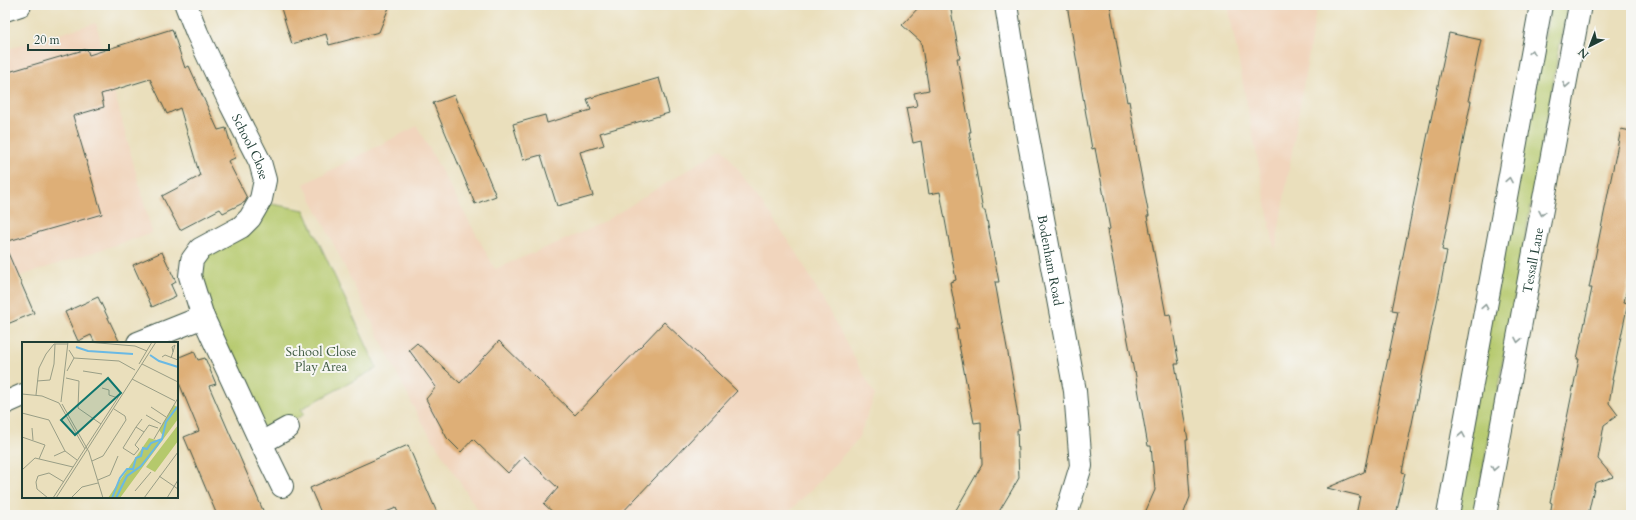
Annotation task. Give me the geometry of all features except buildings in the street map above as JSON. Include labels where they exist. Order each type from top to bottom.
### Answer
[{"type":"main road","points":[[5,10],[20,5]]},
{"type":"main road","name":"School Close","points":[[186,5],[214,69],[260,162],[265,180],[261,199],[250,218],[241,227],[200,249],[192,260],[190,276],[202,317],[282,486]]},
{"type":"main road","name":"Bodenham Road","points":[[1006,5],[1022,106],[1075,391],[1081,466],[1066,515]]},
{"type":"main road","points":[[1448,515],[1541,5]]},
{"type":"main road","name":"Tessall Lane","points":[[1485,515],[1580,5]]},
{"type":"main road","points":[[140,342],[202,317]]},
{"type":"main road","points":[[5,403],[22,395]]},
{"type":"main road","points":[[261,443],[288,428]]},
{"type":"shaded area","points":[[1228,5],[1317,5],[1275,251]]},
{"type":"shaded area","points":[[96,23],[152,233],[5,281],[5,50]]},
{"type":"shaded area","points":[[417,126],[495,269],[597,226],[723,148],[798,255],[875,395],[858,439],[786,515],[482,515],[419,418],[304,184]]},
{"type":"green space","points":[[1551,5],[1567,5],[1475,515],[1453,515]]},
{"type":"green space","name":"School Close Play Area","points":[[266,203],[304,210],[377,368],[301,409],[305,414],[261,438],[212,330],[194,261]]}]
